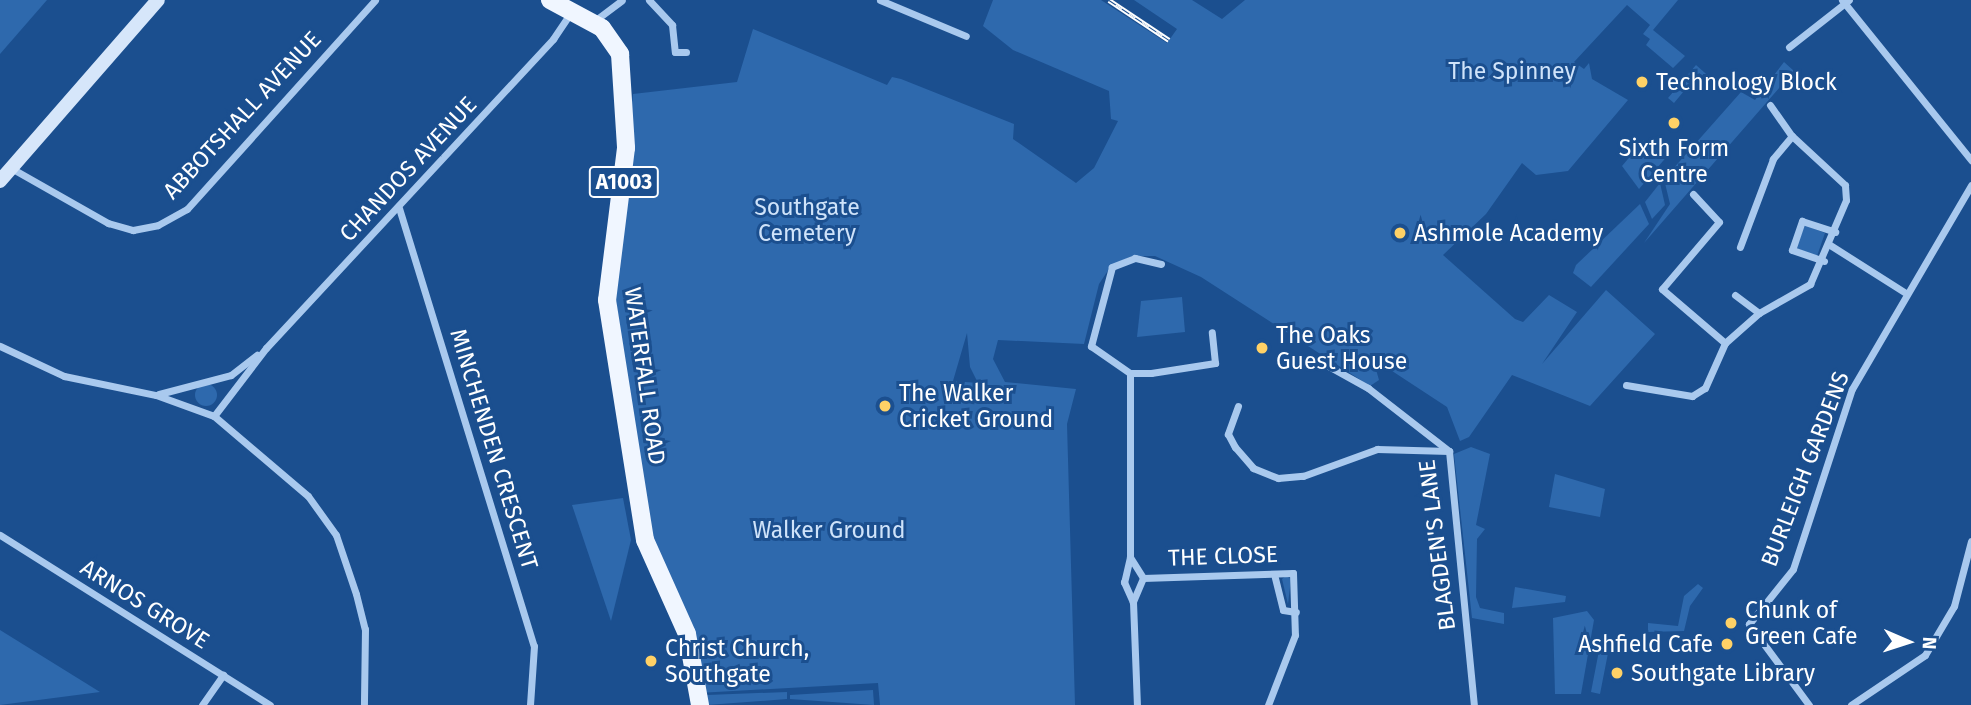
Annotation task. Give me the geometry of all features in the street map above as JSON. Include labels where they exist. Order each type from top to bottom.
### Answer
[{"type":"main road","name":"WATERFALL ROAD","points":[[550,0],[593,22],[620,54],[627,102],[623,193],[606,286],[639,510],[695,662],[700,705]]},
{"type":"street","points":[[0,181],[158,0]]},
{"type":"street","name":"ABBOTSHALL AVENUE","points":[[11,168],[108,223],[134,230],[158,225],[187,209],[375,0]]},
{"type":"street","points":[[593,22],[622,0]]},
{"type":"street","points":[[649,0],[672,25],[675,52],[687,52]]},
{"type":"street","points":[[880,0],[966,36]]},
{"type":"street","points":[[1789,47],[1846,1],[1971,160]]},
{"type":"street","name":"CHANDOS AVENUE","points":[[214,416],[266,348],[399,208],[572,11]]},
{"type":"street","points":[[1626,385],[1692,396],[1705,388],[1725,343],[1759,313],[1801,293],[1824,261],[1835,232],[1845,185],[1792,136],[1770,105]]},
{"type":"street","points":[[1740,247],[1773,159],[1792,136]]},
{"type":"street","name":"BURLEIGH GARDENS","points":[[1809,705],[1749,631],[1753,618],[1793,569],[1839,418],[1904,292],[1971,185]]},
{"type":"street","points":[[1693,194],[1719,222],[1662,289],[1725,343]]},
{"type":"street","name":"MINCHENDEN CRESCENT","points":[[399,208],[534,646],[530,705]]},
{"type":"street","points":[[1824,261],[1792,250],[1802,221],[1835,232]]},
{"type":"street","points":[[1830,245],[1904,292]]},
{"type":"street","points":[[1161,264],[1135,258],[1112,267],[1103,284],[1091,346],[1130,373],[1215,363],[1212,332]]},
{"type":"street","points":[[1735,295],[1759,313]]},
{"type":"street","points":[[0,346],[73,379],[156,395],[214,416],[308,496],[337,535],[365,629],[364,705]]},
{"type":"street","name":"CHANDOS AVENUE","points":[[156,395],[231,375],[266,348]]},
{"type":"street","name":"BLAGDEN'S LANE","points":[[1321,362],[1368,388],[1449,451],[1474,705]]},
{"type":"street","points":[[1130,373],[1130,557],[1124,582],[1133,602],[1137,705]]},
{"type":"street","points":[[1238,406],[1228,434],[1235,447],[1253,468],[1278,478],[1303,476],[1377,449],[1449,451]]},
{"type":"street","name":"ARNOS GROVE","points":[[0,535],[270,705]]},
{"type":"street","points":[[1851,705],[1925,655],[1954,606],[1971,541]]},
{"type":"street","points":[[1130,557],[1143,578],[1133,602]]},
{"type":"street","name":"THE CLOSE","points":[[1143,578],[1293,573],[1296,612],[1291,652],[1268,705]]},
{"type":"street","points":[[1274,574],[1283,610],[1296,612]]},
{"type":"street","points":[[202,705],[223,675]]},
{"type":"green space","points":[[0,0],[47,0],[0,54]]},
{"type":"green space","points":[[993,0],[1101,0],[1167,43],[1177,29],[1134,0],[1192,0],[1222,19],[1245,0],[1678,0],[1653,30],[1685,56],[1673,68],[1646,45],[1650,39],[1643,34],[1650,25],[1627,5],[1574,62],[1584,69],[1589,63],[1592,79],[1628,100],[1568,171],[1536,175],[1522,163],[1486,214],[1443,255],[1515,319],[1523,322],[1549,295],[1577,312],[1542,364],[1606,290],[1655,334],[1590,406],[1512,375],[1469,437],[1460,441],[1447,407],[1386,367],[1375,366],[1379,380],[1370,386],[1201,277],[1155,256],[1132,256],[1111,266],[1099,284],[1084,344],[998,340],[993,359],[1005,382],[1076,389],[1067,424],[1075,705],[880,705],[878,683],[698,693],[655,563],[612,274],[633,94],[737,82],[753,29],[887,85],[892,77],[901,79],[1014,124],[1013,139],[1076,183],[1094,168],[1118,121],[1111,119],[1109,91],[1013,50],[983,26]],"holes":[[[967,333],[970,367],[978,383],[953,381]]]},
{"type":"green space","points":[[1784,62],[1794,71],[1644,243],[1670,204],[1664,179],[1741,92],[1755,100]]},
{"type":"green space","points":[[1696,65],[1722,88],[1699,73],[1674,103],[1668,98]]},
{"type":"green space","points":[[1644,140],[1669,154],[1639,189],[1622,166]]},
{"type":"green space","points":[[1660,183],[1665,205],[1652,219],[1645,202]]},
{"type":"green space","points":[[1640,204],[1649,224],[1591,287],[1573,273],[1576,265]]},
{"type":"green space","points":[[1805,225],[1825,233],[1817,256],[1796,248]]},
{"type":"green space","points":[[1182,297],[1185,332],[1137,337],[1141,301]]},
{"type":"green space","points":[[206,384],[214,387],[217,395],[214,403],[206,406],[198,403],[195,395],[198,387]]},
{"type":"green space","points":[[1471,447],[1490,454],[1476,525],[1485,529],[1477,539],[1476,597],[1480,608],[1504,613],[1504,624],[1472,618],[1454,454]]},
{"type":"green space","points":[[1555,474],[1605,489],[1600,517],[1549,507]]},
{"type":"green space","points":[[623,498],[631,540],[611,621],[572,505]]},
{"type":"green space","points":[[1286,576],[1291,579],[1288,604],[1282,579]]},
{"type":"green space","points":[[1698,584],[1703,588],[1690,606],[1684,631],[1648,632],[1648,623],[1678,626],[1684,596]]},
{"type":"green space","points":[[1515,587],[1566,596],[1565,602],[1512,608]]},
{"type":"green space","points":[[1587,611],[1594,620],[1581,694],[1555,694],[1553,618]]},
{"type":"green space","points":[[0,630],[100,692],[0,705]]},
{"type":"green space","points":[[1602,635],[1636,642],[1634,653],[1609,648],[1600,694],[1591,692]]},
{"type":"green space","points":[[873,690],[874,705],[790,699],[790,695]]},
{"type":"green space","points":[[787,692],[787,699],[707,705],[707,695]]},
{"type":"railway","points":[[1109,0],[1169,40]]},
{"type":"place","name":"Technology Block","points":[[1642,82]]},
{"type":"place","name":"Sixth Form Centre","points":[[1674,123]]},
{"type":"place","name":"Ashmole Academy","points":[[1400,233]]},
{"type":"place","name":"The Oaks Guest House","points":[[1262,348]]},
{"type":"place","name":"The Walker Cricket Ground","points":[[885,406]]},
{"type":"place","name":"Chunk of Green Cafe","points":[[1731,623]]},
{"type":"place","name":"Ashfield Cafe","points":[[1727,644]]},
{"type":"place","name":"Christ Church, Southgate","points":[[651,661]]},
{"type":"place","name":"Southgate Library","points":[[1617,673]]},
{"type":"park label","name":"The Spinney","points":[[1512,71]]},
{"type":"park label","name":"Southgate Cemetery","points":[[807,220]]},
{"type":"park label","name":"Walker Ground","points":[[829,530]]}]
